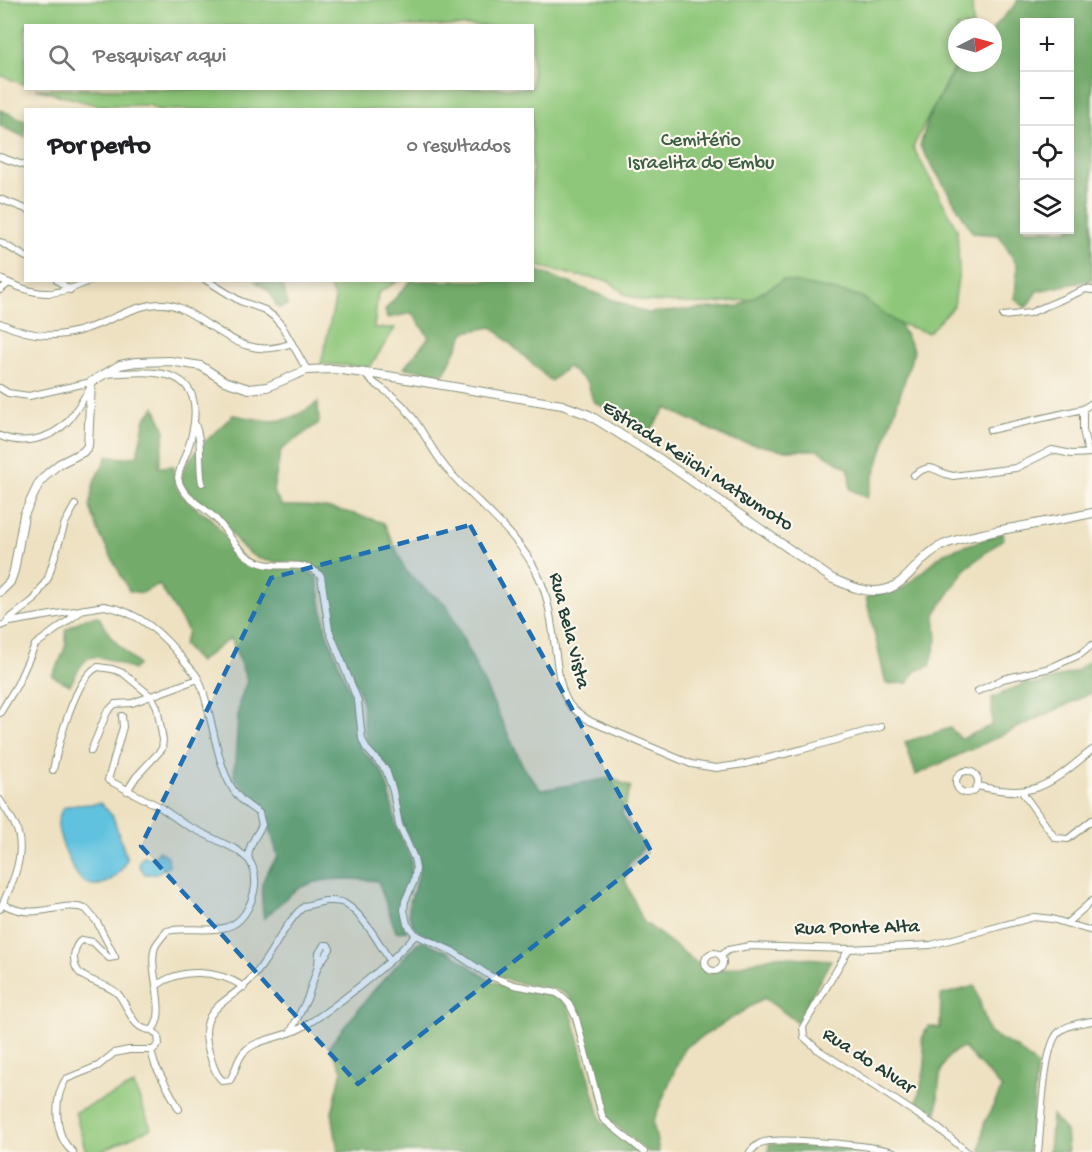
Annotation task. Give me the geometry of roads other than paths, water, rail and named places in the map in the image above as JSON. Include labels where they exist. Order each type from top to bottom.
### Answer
[{"type":"main road","name":"Estrada Keiichi Matsumoto","points":[[90,386],[102,375],[120,365],[136,362],[190,363],[201,366],[225,381],[249,389],[267,387],[306,370],[334,369],[529,399],[579,410],[668,465],[831,578],[847,585],[876,591],[895,585],[907,576],[924,557],[944,545],[981,535],[1092,513]]},
{"type":"main road","points":[[0,592],[10,582],[14,571],[24,515],[39,483],[59,464],[83,452],[88,446],[90,386]]},
{"type":"street","points":[[0,158],[24,165]]},
{"type":"street","points":[[0,199],[24,208]]},
{"type":"street","points":[[0,242],[24,256]]},
{"type":"street","points":[[0,279],[40,294],[70,290],[87,282]]},
{"type":"street","points":[[60,282],[70,290]]},
{"type":"street","points":[[209,282],[240,302],[265,310],[274,317],[282,326],[306,370]]},
{"type":"street","points":[[0,290],[9,284]]},
{"type":"street","points":[[1003,316],[1030,313],[1086,290],[1092,290]]},
{"type":"street","points":[[0,323],[28,334],[62,335],[85,329],[132,310],[162,304],[181,308],[230,340],[243,345],[268,349],[292,343]]},
{"type":"street","points":[[102,375],[145,371],[176,378],[189,388],[193,396],[195,413],[191,441],[179,473],[179,484],[182,490],[215,518],[236,547],[252,560],[274,565],[298,565],[316,571],[321,576],[331,637],[358,701],[362,739],[366,748],[386,770],[393,791],[399,825],[414,858],[416,869],[414,881],[405,901],[406,924],[416,935],[452,951],[490,976],[501,981],[557,993],[565,997],[576,1018],[603,1119],[644,1152]]},
{"type":"street","name":"Rua Bela Vista","points":[[363,372],[369,380],[403,406],[448,469],[505,527],[530,559],[539,576],[549,608],[563,692],[569,705],[577,712],[679,760],[698,766],[716,768],[784,754],[881,727]]},
{"type":"street","points":[[0,388],[18,396],[29,396],[90,386]]},
{"type":"street","points":[[0,436],[19,441],[46,436],[66,423],[90,386]]},
{"type":"street","points":[[990,430],[1083,409],[1092,403]]},
{"type":"street","points":[[914,475],[930,466],[945,475],[952,476],[1016,468],[1052,450],[1072,454],[1090,453],[1083,430],[1083,409]]},
{"type":"street","points":[[194,424],[200,440],[202,483]]},
{"type":"street","points":[[2,625],[28,606],[48,578],[64,524],[75,505]]},
{"type":"street","points":[[2,625],[104,606],[117,608],[136,616],[154,628],[198,679],[225,773],[238,797],[259,813],[262,825],[250,848],[249,860]]},
{"type":"street","points":[[0,713],[17,685],[35,645],[84,608]]},
{"type":"street","points":[[978,691],[1003,679],[1050,668],[1081,654],[1092,645]]},
{"type":"street","points":[[53,770],[60,742],[82,683],[91,670],[105,667],[123,673],[152,697],[157,707],[163,746],[159,754],[136,777],[127,791]]},
{"type":"street","points":[[91,751],[106,712],[115,704],[132,703],[152,697],[198,679]]},
{"type":"street","points":[[122,716],[123,728],[108,780],[160,807],[184,824],[237,850],[249,860],[253,868],[255,884],[252,900],[246,912],[236,923],[226,928],[180,928],[167,931],[155,946],[157,1023],[152,1030]]},
{"type":"street","points":[[978,786],[998,791],[1031,791],[1053,782],[1092,750]]},
{"type":"street","points":[[1022,792],[1054,838],[1068,839],[1092,820]]},
{"type":"street","points":[[0,800],[18,831],[20,847],[19,862],[1,906],[26,912],[75,907],[86,909],[97,922],[115,957],[109,958],[93,942],[82,940],[76,947],[74,960],[77,968],[86,979],[116,992],[134,1020],[145,1030],[152,1030],[158,1036],[159,1044],[151,1051],[120,1051],[98,1066],[66,1079],[59,1094],[57,1108],[63,1139],[73,1152]]},
{"type":"street","points":[[390,961],[374,935],[356,913],[344,903],[325,900],[305,906],[293,917],[258,972],[209,1017],[206,1026],[208,1046],[220,1079],[230,1080],[240,1058],[248,1048],[289,1034],[307,1025],[390,961],[416,935]]},
{"type":"street","points":[[1067,923],[1092,901]]},
{"type":"street","name":"Rua Ponte Alta","points":[[721,956],[728,950],[749,946],[849,949],[931,945],[1034,917],[1052,919],[1092,931]]},
{"type":"street","name":"Rua do Alvar","points":[[849,949],[803,1027],[804,1037],[817,1049],[937,1126],[967,1152]]},
{"type":"street","points":[[289,1034],[307,999],[318,966],[328,951]]},
{"type":"street","points":[[156,986],[175,974],[187,973],[225,977],[244,987]]},
{"type":"street","points":[[1038,1152],[1046,1072],[1054,1038],[1065,1028],[1092,1021]]},
{"type":"street","points":[[151,1051],[155,1065],[179,1109]]},
{"type":"street","points":[[750,1152],[761,1143],[769,1141],[865,1146],[894,1152]]},
{"type":"water","points":[[101,803],[113,817],[127,859],[116,876],[103,884],[96,885],[83,881],[70,863],[58,828],[58,819],[62,809],[67,806]]},
{"type":"water","points":[[158,851],[168,856],[169,866],[156,874],[145,874],[139,865],[140,860],[144,856],[148,858],[156,856]]},
{"type":"park label","name":"Cemitério Israelita do Embu","points":[[701,152]]}]
